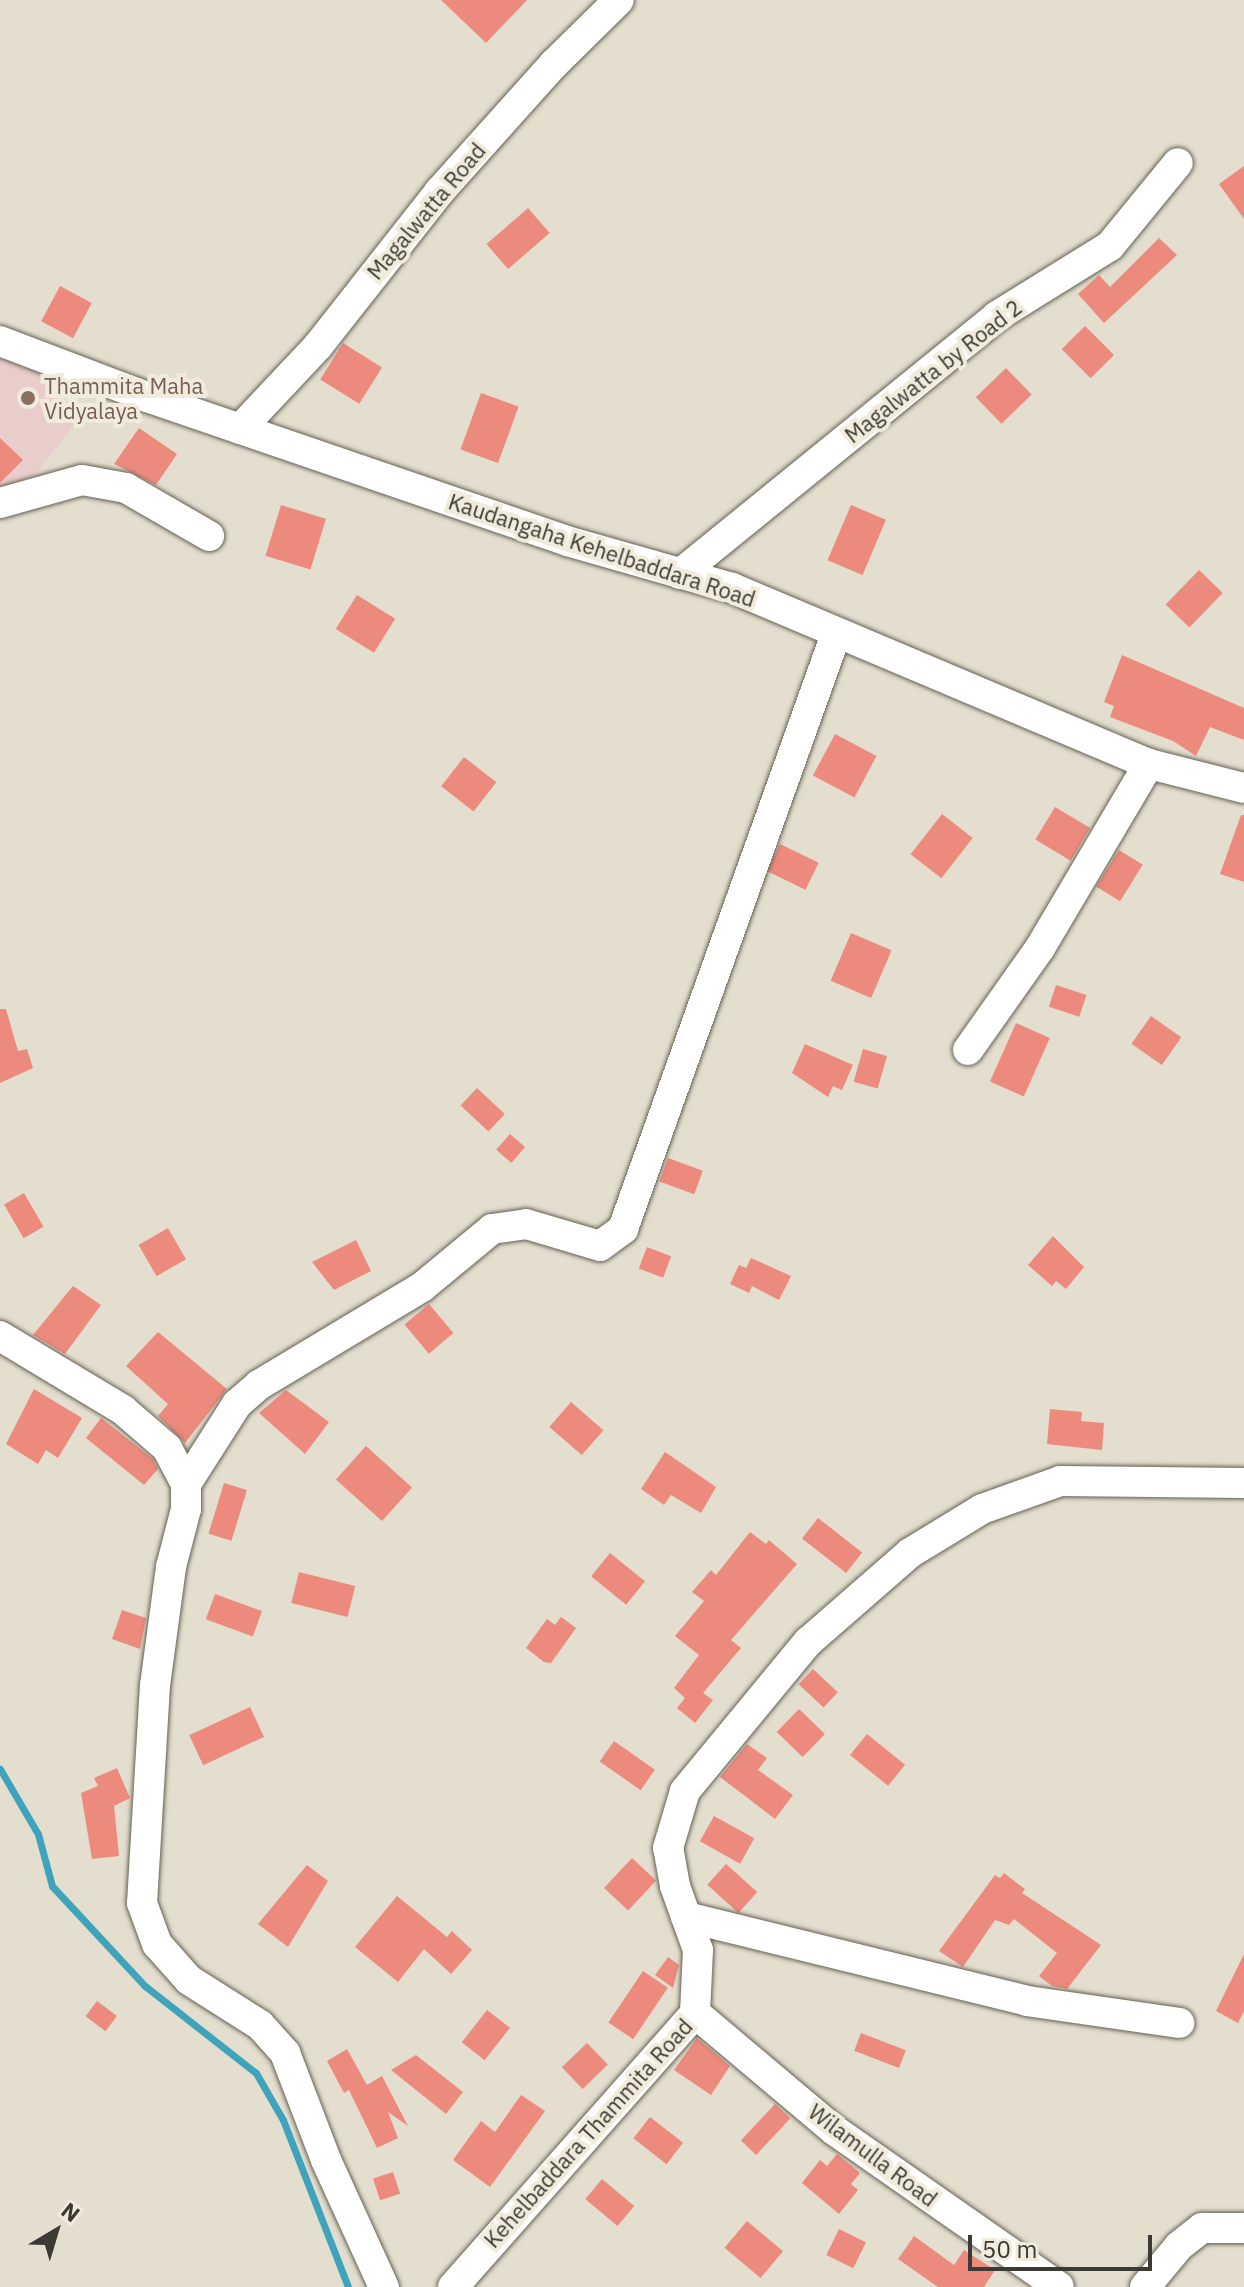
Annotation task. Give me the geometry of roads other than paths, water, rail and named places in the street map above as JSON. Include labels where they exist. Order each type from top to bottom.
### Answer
[{"type":"street","name":"Magalwatta Road","points":[[240,429],[318,346],[439,192],[619,0]]},
{"type":"street","name":"Magalwatta by Road 2","points":[[680,574],[997,316],[1110,246],[1178,163]]},
{"type":"street","name":"Kaudangaha Kehelbaddara Road","points":[[0,341],[240,429],[567,541],[732,588],[1149,764],[1244,788]]},
{"type":"street","points":[[0,503],[82,480],[126,488],[209,536]]},
{"type":"street","points":[[186,1484],[237,1404],[259,1385],[422,1287],[492,1229],[526,1224],[600,1246],[623,1229],[836,634]]},
{"type":"street","points":[[968,1050],[1040,948],[1149,764]]},
{"type":"street","points":[[0,1336],[20,1353],[123,1410],[167,1448],[186,1484],[186,1509],[171,1567],[155,1685],[142,1903],[157,1944],[189,1980],[260,2025],[285,2053],[326,2160],[384,2287]]},
{"type":"street","name":"Kehelbaddara Thammita Road","points":[[453,2287],[664,2055],[695,2013],[698,1950],[668,1848],[685,1791],[791,1660],[910,1553],[982,1509],[1060,1481],[1244,1483]]},
{"type":"street","points":[[686,1917],[1027,2001],[1179,2023]]},
{"type":"street","name":"Wilamulla Road","points":[[695,2013],[834,2130],[1059,2287]]},
{"type":"street","points":[[1145,2287],[1179,2246],[1202,2228],[1244,2228]]},
{"type":"waterway","points":[[0,1769],[38,1834],[52,1886],[145,1986],[256,2073],[283,2120],[348,2287]]},
{"type":"place","name":"Thammita Maha Vidyalaya","points":[[28,398]]}]
